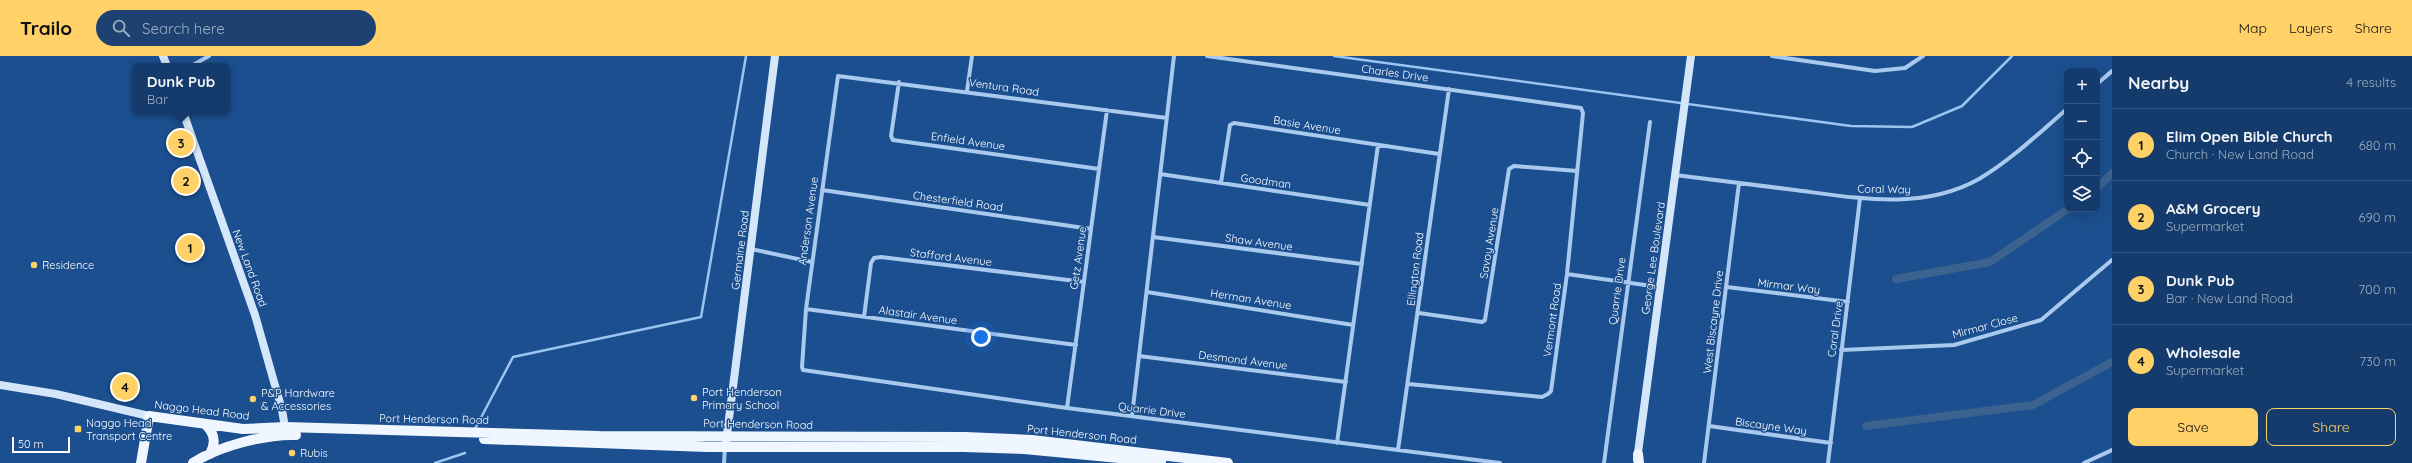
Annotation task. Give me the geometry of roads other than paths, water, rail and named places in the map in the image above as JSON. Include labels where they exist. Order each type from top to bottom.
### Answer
[{"type":"main road","name":"Naggo Head Road","points":[[149,416],[206,425],[285,431]]},
{"type":"main road","points":[[141,463],[149,416]]},
{"type":"main road","points":[[206,425],[211,430],[214,440],[210,454]]},
{"type":"main road","name":"Port Henderson Road","points":[[285,431],[599,436],[965,437],[1019,440],[1228,463]]},
{"type":"main road","name":"Port Henderson Road","points":[[285,431],[725,447],[979,448],[1116,457],[1174,463]]},
{"type":"main road","points":[[193,463],[210,454],[285,431]]},
{"type":"street","points":[[196,63],[209,56]]},
{"type":"street","name":"Germaine Road","points":[[725,447],[775,56]]},
{"type":"street","points":[[967,91],[972,56]]},
{"type":"street","points":[[1132,416],[1174,56]]},
{"type":"street","name":"Charles Drive","points":[[1206,56],[1223,57],[1581,108]]},
{"type":"street","name":"George Lee Boulevard","points":[[1638,460],[1691,56]]},
{"type":"street","points":[[1772,56],[1875,71],[1905,68],[1923,56]]},
{"type":"street","points":[[2100,81],[2112,71]]},
{"type":"street","name":"Ventura Road","points":[[838,76],[899,82],[1167,118]]},
{"type":"street","name":"Anderson Avenue","points":[[803,370],[806,309],[838,76]]},
{"type":"street","name":"Enfield Avenue","points":[[899,82],[891,136],[893,140],[1099,170]]},
{"type":"street","name":"Ellington Road","points":[[1398,450],[1409,384],[1449,89]]},
{"type":"street","name":"Vermont Road","points":[[1409,384],[1542,396],[1548,394],[1550,390],[1567,274],[1576,171],[1583,113],[1581,108]]},
{"type":"street","name":"Getz Avenue","points":[[1067,408],[1107,110]]},
{"type":"street","name":"Coral Way","points":[[1675,174],[1860,198],[1905,200],[1942,194],[1978,179],[2006,160],[2064,112]]},
{"type":"street","name":"New Land Road","points":[[184,115],[255,315],[282,410],[285,431]]},
{"type":"street","name":"Quarrie Drive","points":[[1604,463],[1650,122]]},
{"type":"street","name":"Basie Avenue","points":[[1222,184],[1232,124],[1439,154]]},
{"type":"street","points":[[1337,443],[1378,145]]},
{"type":"street","name":"Savoy Avenue","points":[[1419,313],[1482,322],[1485,320],[1509,169],[1514,166],[1576,171]]},
{"type":"street","name":"Goodman","points":[[1160,174],[1370,205]]},
{"type":"street","name":"West Biscayne Drive","points":[[1704,463],[1739,183]]},
{"type":"street","name":"Chesterfield Road","points":[[822,190],[1091,229]]},
{"type":"street","name":"Coral Drive","points":[[1828,463],[1860,198]]},
{"type":"street","name":"Shaw Avenue","points":[[1153,236],[1362,264]]},
{"type":"street","points":[[751,249],[812,262]]},
{"type":"street","name":"Stafford Avenue","points":[[864,316],[871,262],[874,258],[881,257],[1084,282]]},
{"type":"street","name":"Mirmar Close","points":[[1841,350],[1954,345],[2041,320],[2112,260]]},
{"type":"street","points":[[1567,274],[1660,287]]},
{"type":"street","name":"Mirmar Way","points":[[1727,287],[1848,302]]},
{"type":"street","name":"Herman Avenue","points":[[1147,292],[1353,325]]},
{"type":"street","name":"Alastair Avenue","points":[[806,309],[1076,344]]},
{"type":"street","name":"Desmond Avenue","points":[[1139,356],[1346,382]]},
{"type":"street","name":"Quarrie Drive","points":[[803,370],[1067,408],[1500,463]]},
{"type":"street","name":"Naggo Head Road","points":[[0,385],[56,394],[149,416]]},
{"type":"street","name":"Biscayne Way","points":[[1709,426],[1831,443]]},
{"type":"street","points":[[724,463],[725,447]]},
{"type":"street","points":[[2084,463],[2092,461],[2112,450]]},
{"type":"waterway","points":[[475,429],[513,357],[701,317],[746,56]]},
{"type":"waterway","points":[[1334,56],[1851,126],[1912,127],[1962,106],[2012,56]]},
{"type":"waterway","points":[[2100,185],[2112,173]]},
{"type":"waterway","points":[[1896,279],[1990,262],[2064,212]]},
{"type":"waterway","points":[[1866,426],[2033,405],[2112,362]]},
{"type":"waterway","points":[[435,463],[465,453]]},
{"type":"place","name":"Dunk Pub","points":[[181,143]]},
{"type":"place","name":"A&M Grocery","points":[[186,181]]},
{"type":"place","name":"Elim Open Bible Church","points":[[190,248]]},
{"type":"place","name":"Residence","points":[[34,265]]},
{"type":"place","name":"Wholesale","points":[[125,387]]},
{"type":"place","name":"Port Henderson Primary School","points":[[694,398]]},
{"type":"place","name":"P&P Hardware & Accessories","points":[[253,399]]},
{"type":"place","name":"Naggo Head Transport Centre","points":[[78,429]]},
{"type":"place","name":"Rubis","points":[[292,453]]}]
